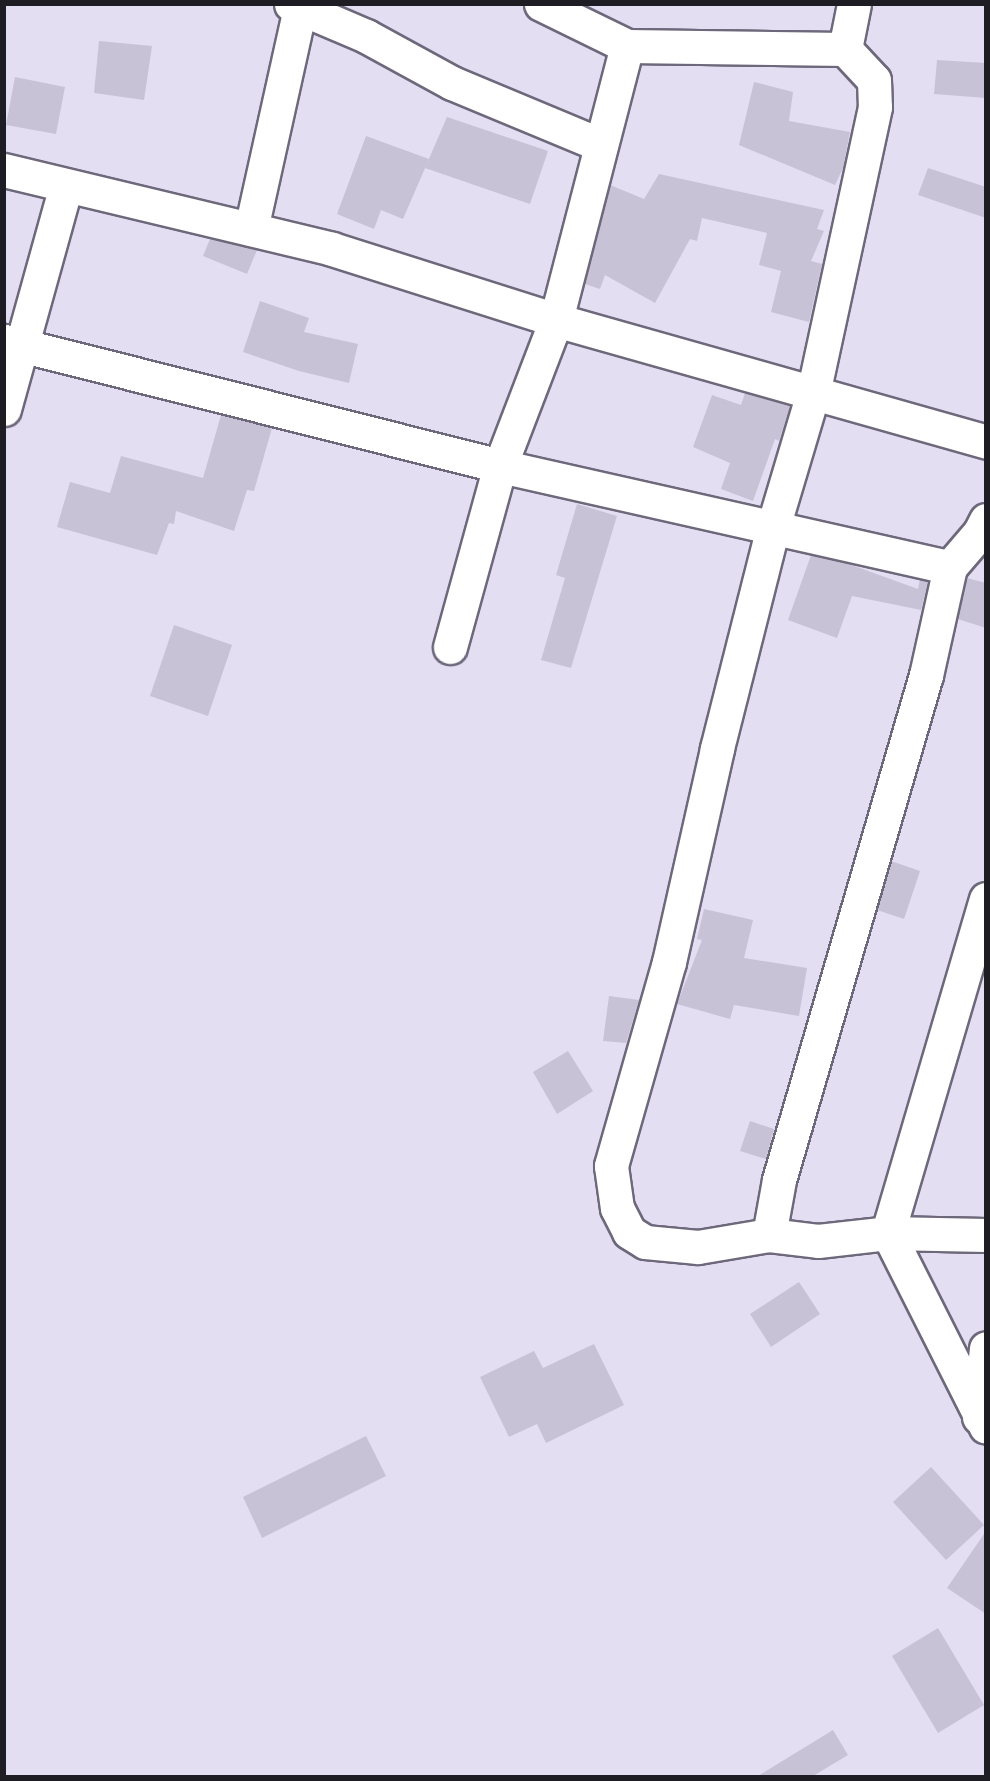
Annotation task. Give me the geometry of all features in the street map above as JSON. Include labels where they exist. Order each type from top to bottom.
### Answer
[{"type":"street","points":[[541,4],[627,46],[845,49],[874,80],[875,107],[813,393],[773,527],[717,749],[669,962],[611,1166],[617,1208],[630,1232],[645,1242],[698,1247],[769,1236],[818,1241],[888,1233],[986,1235]]},
{"type":"street","points":[[845,49],[854,4]]},
{"type":"street","points":[[251,229],[297,5],[366,36],[452,83],[601,145]]},
{"type":"street","points":[[450,647],[500,466],[556,320],[627,46]]},
{"type":"street","points":[[4,170],[332,249],[556,320],[986,442]]},
{"type":"street","points":[[4,410],[13,343],[66,185]]},
{"type":"street","points":[[13,343],[500,466],[950,567]]},
{"type":"street","points":[[769,1236],[779,1180],[926,675],[950,567],[984,529]]},
{"type":"street","points":[[982,1422],[888,1233],[986,898]]},
{"type":"street","points":[[982,1422],[986,1348]]},
{"type":"building","points":[[99,41],[152,46],[144,100],[94,93]]},
{"type":"building","points":[[937,60],[986,63],[986,98],[934,94]]},
{"type":"building","points":[[15,77],[65,87],[56,134],[6,125]]},
{"type":"building","points":[[754,82],[793,92],[789,121],[850,132],[843,168],[835,185],[739,145]]},
{"type":"building","points":[[447,117],[548,151],[530,204],[425,168]]},
{"type":"building","points":[[366,136],[429,159],[403,219],[381,210],[374,229],[337,214]]},
{"type":"building","points":[[928,168],[986,187],[986,218],[918,195]]},
{"type":"building","points":[[659,174],[824,210],[817,229],[824,231],[811,261],[822,264],[809,322],[771,312],[781,271],[759,265],[767,233],[702,218],[697,241],[690,239],[655,303],[605,275],[600,289],[585,284],[610,185],[644,199]]},
{"type":"building","points":[[210,239],[257,250],[247,274],[203,256]]},
{"type":"building","points":[[260,301],[309,318],[304,332],[358,344],[349,383],[299,371],[243,352]]},
{"type":"building","points":[[745,393],[790,406],[779,441],[775,439],[753,501],[721,489],[730,463],[693,447],[712,395],[741,405]]},
{"type":"building","points":[[221,415],[272,428],[254,491],[247,490],[234,531],[176,511],[174,524],[169,523],[157,555],[57,527],[70,482],[110,493],[121,456],[203,478]]},
{"type":"building","points":[[577,504],[617,516],[571,668],[541,660],[565,578],[556,575]]},
{"type":"building","points":[[811,555],[846,563],[918,589],[920,579],[928,581],[921,610],[852,596],[837,638],[788,620]]},
{"type":"building","points":[[967,578],[986,583],[986,628],[958,619]]},
{"type":"building","points":[[174,625],[232,645],[208,716],[150,696]]},
{"type":"building","points":[[891,861],[920,871],[904,919],[877,910]]},
{"type":"building","points":[[704,909],[753,920],[744,958],[807,968],[799,1016],[734,1005],[730,1019],[677,1004],[702,940],[697,939]]},
{"type":"building","points":[[609,996],[639,1000],[626,1043],[603,1041]]},
{"type":"building","points":[[568,1051],[593,1091],[557,1114],[533,1072]]},
{"type":"building","points":[[750,1121],[774,1129],[766,1159],[740,1151]]},
{"type":"building","points":[[799,1282],[820,1314],[771,1347],[750,1314]]},
{"type":"building","points":[[594,1344],[624,1405],[546,1443],[537,1424],[509,1437],[480,1377],[534,1351],[543,1368]]},
{"type":"building","points":[[366,1436],[386,1476],[262,1538],[243,1497]]},
{"type":"building","points":[[931,1467],[984,1525],[946,1560],[893,1502]]},
{"type":"building","points":[[986,1531],[986,1614],[947,1588]]},
{"type":"building","points":[[938,1628],[984,1705],[938,1733],[892,1656]]},
{"type":"building","points":[[833,1730],[848,1755],[813,1776],[758,1776]]}]
